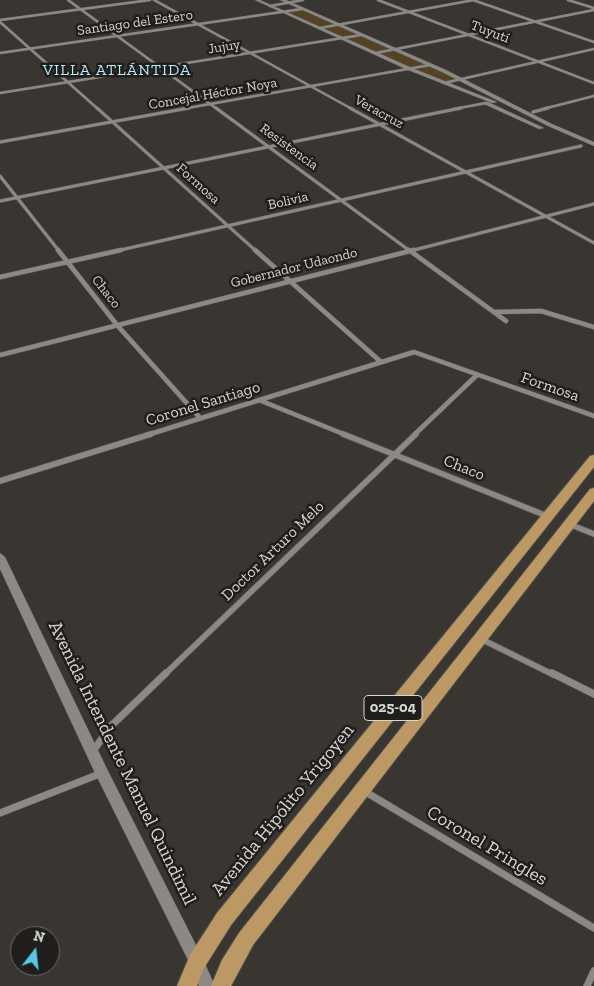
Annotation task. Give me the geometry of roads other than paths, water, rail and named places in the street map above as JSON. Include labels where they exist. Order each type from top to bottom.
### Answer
[{"type":"main road","points":[[257,0],[594,152]]},
{"type":"main road","points":[[282,0],[594,138]]},
{"type":"main road","points":[[462,91],[550,125]]},
{"type":"main road","points":[[496,96],[550,125],[594,144]]},
{"type":"main road","name":"Avenida Hipólito Yrigoyen","points":[[187,986],[197,962],[224,919],[594,458]]},
{"type":"main road","name":"025-04","points":[[220,986],[246,939],[594,492]]},
{"type":"main road","name":"Avenida Intendente Manuel Quindimil","points":[[0,557],[3,570],[197,962],[207,986]]},
{"type":"street","name":"Resistencia","points":[[68,0],[412,250],[506,321]]},
{"type":"street","points":[[0,21],[150,0]]},
{"type":"street","name":"Veracruz","points":[[154,0],[594,243]]},
{"type":"street","points":[[270,6],[304,0]]},
{"type":"street","name":"Tuyutí","points":[[378,0],[594,82]]},
{"type":"street","points":[[320,28],[473,0],[594,42]]},
{"type":"street","points":[[568,0],[594,10]]},
{"type":"street","name":"Santiago del Estero","points":[[0,53],[302,9]]},
{"type":"street","points":[[376,53],[594,10]]},
{"type":"street","name":"Formosa","points":[[0,21],[29,49],[114,122],[164,169],[381,362]]},
{"type":"street","name":"Jujuy","points":[[0,93],[361,35]]},
{"type":"street","points":[[444,83],[594,49]]},
{"type":"street","name":"Concejal Héctor Noya","points":[[0,142],[430,65]]},
{"type":"street","points":[[532,112],[594,96]]},
{"type":"street","points":[[0,201],[271,148],[486,103]]},
{"type":"street","name":"Bolivia","points":[[0,277],[581,146]]},
{"type":"street","name":"Chaco","points":[[0,176],[117,325],[200,418]]},
{"type":"street","name":"Gobernador Udaondo","points":[[0,355],[594,204]]},
{"type":"street","points":[[495,312],[541,311],[594,327]]},
{"type":"street","name":"Formosa","points":[[414,352],[594,416]]},
{"type":"street","name":"Coronel Santiago","points":[[0,481],[414,352]]},
{"type":"street","name":"Doctor Arturo Melo","points":[[93,751],[111,726],[477,375]]},
{"type":"street","name":"Chaco","points":[[259,400],[548,516]]},
{"type":"street","points":[[569,524],[594,534]]},
{"type":"street","points":[[481,639],[594,694]]},
{"type":"street","points":[[0,813],[102,773]]},
{"type":"street","name":"Coronel Pringles","points":[[363,791],[594,928]]},
{"type":"street","points":[[587,986],[594,971]]},
{"type":"district","name":"VILLA ATLÁNTIDA","points":[[117,70]]}]
